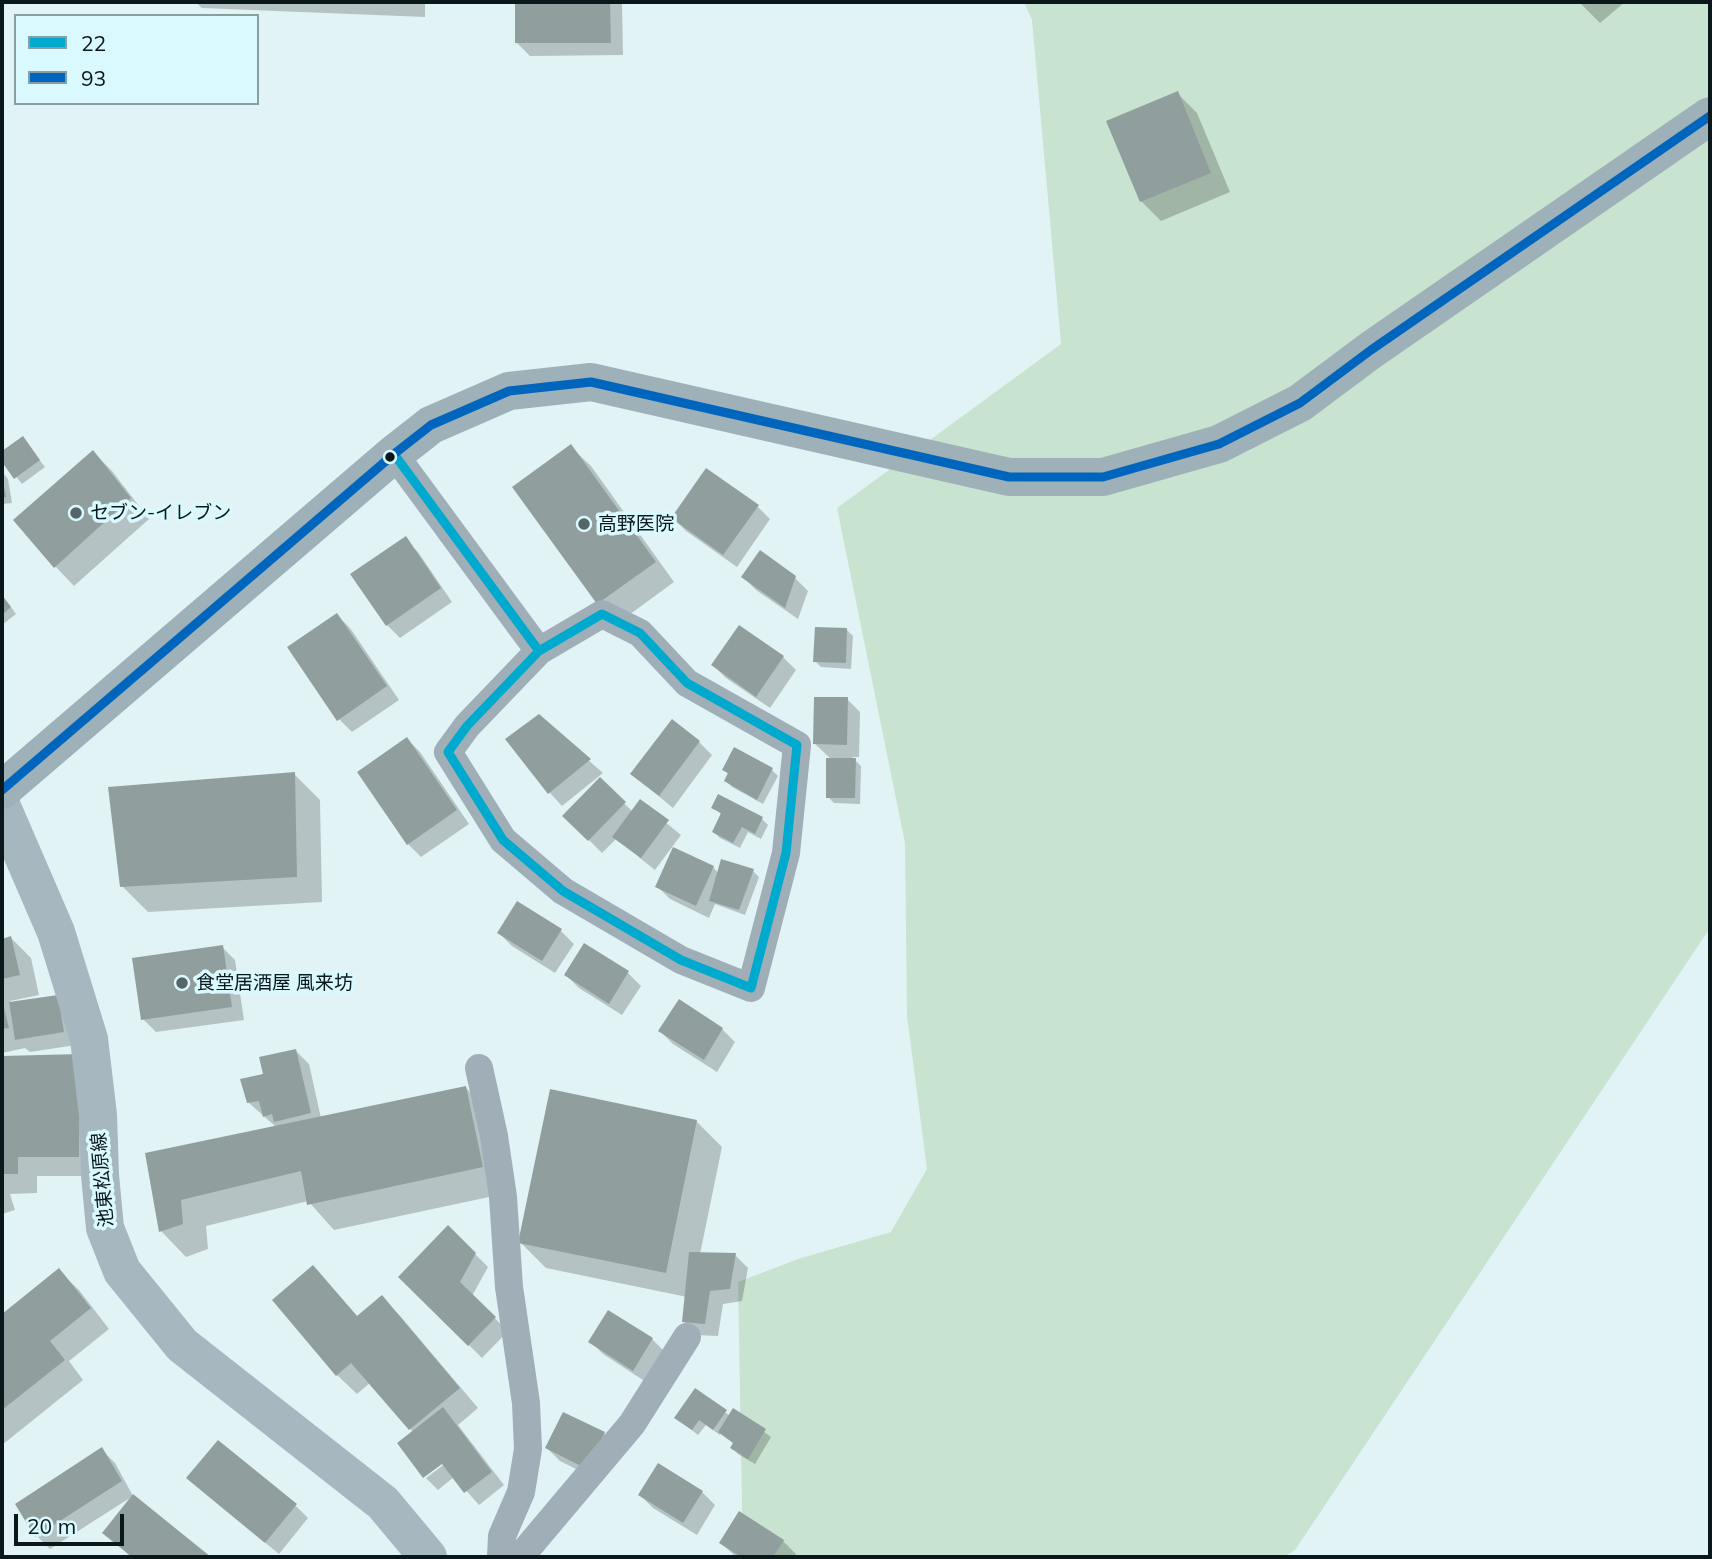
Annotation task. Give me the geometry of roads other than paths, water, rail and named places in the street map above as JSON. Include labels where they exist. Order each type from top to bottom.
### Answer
[{"type":"main road","points":[[2,790],[394,454],[431,425],[509,391],[591,382],[1009,477],[1103,477],[1219,444],[1300,402],[1710,116]]},
{"type":"main road","name":"池東松原線","points":[[2,807],[56,932],[89,1039],[98,1115],[105,1228],[122,1271],[182,1345],[383,1503],[428,1557]]},
{"type":"street","points":[[394,454],[539,651]]},
{"type":"street","points":[[601,614],[640,633],[687,683],[797,745],[786,853],[751,988],[681,960],[563,891],[503,840],[496,829],[448,752],[467,726],[539,651],[601,614]]},
{"type":"street","points":[[479,1068],[494,1136],[503,1197],[509,1287],[526,1403],[528,1450],[521,1492],[502,1536],[501,1557]]},
{"type":"street","points":[[520,1557],[632,1424],[687,1337]]},
{"type":"place","name":"セブン-イレブン","points":[[76,513]]},
{"type":"place","name":"高野医院","points":[[584,524]]},
{"type":"place","name":"食堂居酒屋 風来坊","points":[[182,983]]}]
